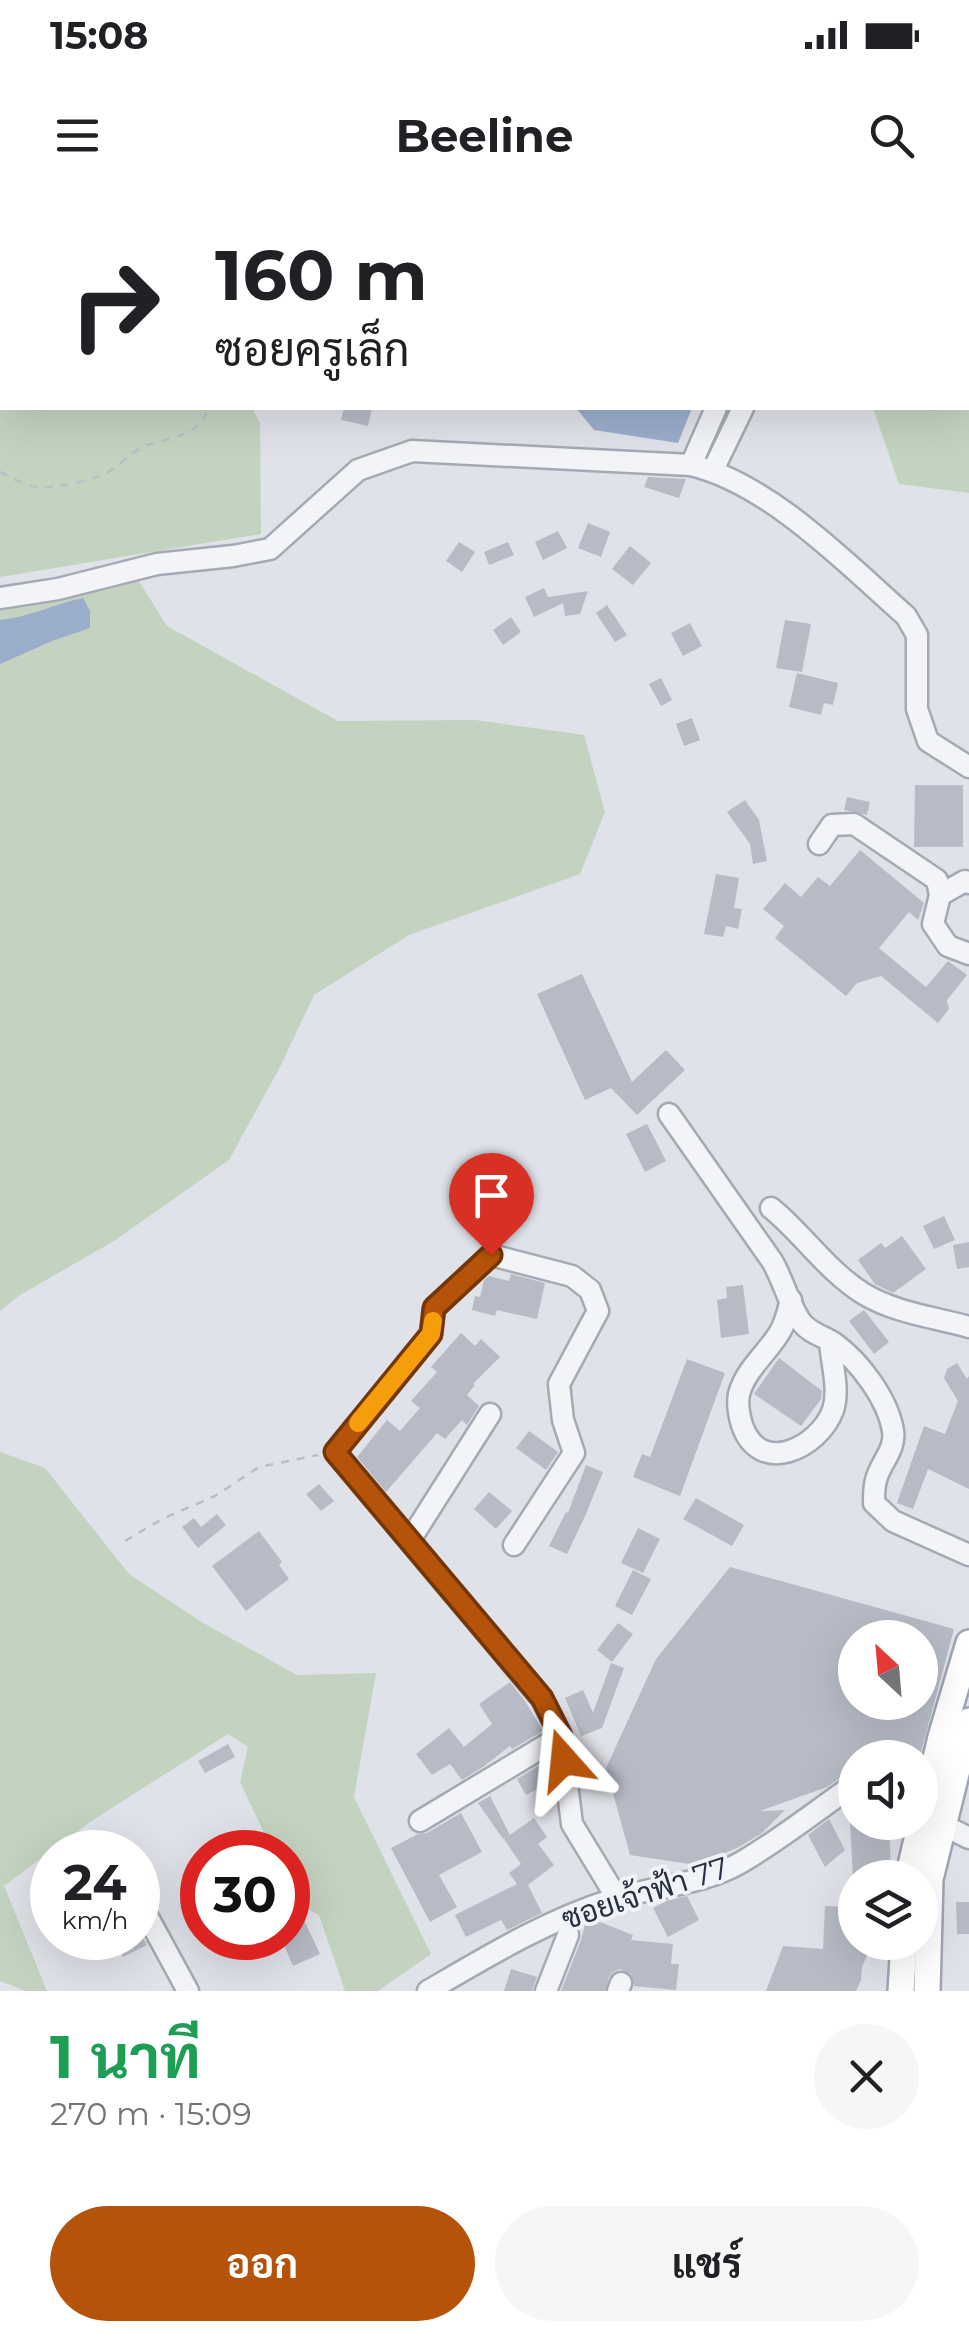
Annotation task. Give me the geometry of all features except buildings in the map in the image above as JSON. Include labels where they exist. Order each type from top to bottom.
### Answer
[{"type":"main road","points":[[938,1805],[961,1737],[968,1652]]},
{"type":"main road","points":[[938,1767],[961,1737]]},
{"type":"main road","points":[[926,1991],[932,1840]]},
{"type":"main road","points":[[901,1991],[903,1960]]},
{"type":"street","points":[[691,465],[715,410]]},
{"type":"street","points":[[713,470],[742,410]]},
{"type":"street","points":[[0,598],[58,589],[157,564],[270,549],[358,470],[412,451],[691,465],[713,470],[794,518],[906,616],[917,635],[917,709],[928,741],[969,767]]},
{"type":"street","points":[[819,844],[832,825],[854,824],[938,880],[940,895],[933,924],[948,946],[969,954]]},
{"type":"street","points":[[940,895],[964,881],[969,883]]},
{"type":"street","points":[[669,1114],[772,1261],[797,1317],[806,1328],[843,1350],[876,1388],[886,1406],[893,1445],[876,1480],[874,1504],[893,1521],[969,1555]]},
{"type":"street","points":[[771,1208],[862,1293],[900,1311],[969,1327]]},
{"type":"street","points":[[514,1545],[574,1453],[562,1420],[559,1384],[598,1311],[590,1290],[572,1276],[491,1255],[434,1308],[431,1334],[335,1452],[542,1698],[561,1736],[572,1824],[617,1898]]},
{"type":"street","points":[[791,1300],[782,1328],[739,1394],[743,1427],[754,1446],[766,1453],[790,1451],[818,1434],[832,1412],[836,1396],[830,1341]]},
{"type":"street","points":[[410,1540],[490,1414]]},
{"type":"street","points":[[420,1821],[561,1736]]},
{"type":"street","name":"ซอยเจ้าฟ้า 77","points":[[428,1991],[522,1936],[617,1898],[700,1881],[740,1863],[838,1796]]},
{"type":"street","points":[[938,1822],[969,1838]]},
{"type":"street","points":[[546,1991],[568,1935]]},
{"type":"street","points":[[160,1939],[188,1991]]},
{"type":"path","points":[[0,472],[34,487],[110,472],[132,452],[199,426],[208,410]]},
{"type":"path","points":[[125,1540],[216,1496],[259,1467],[335,1452]]},
{"type":"green space","points":[[0,410],[253,410],[260,423],[261,534],[0,577]]},
{"type":"green space","points":[[874,410],[969,410],[969,493],[899,484]]},
{"type":"green space","points":[[132,570],[167,626],[338,721],[475,720],[584,735],[605,812],[580,874],[409,935],[314,995],[229,1160],[114,1241],[20,1295],[0,1311],[0,590]]},
{"type":"green space","points":[[0,1452],[45,1468],[129,1574],[200,1621],[297,1675],[376,1673],[354,1797],[431,1954],[378,1991],[345,1991],[319,1915],[310,1911],[310,1830],[263,1830],[240,1782],[248,1747],[228,1734],[79,1830],[30,1830],[30,1867],[4,1886],[30,1949],[30,1960],[34,1960],[47,1991],[26,1991],[0,1981]]},
{"type":"water","points":[[578,410],[691,410],[678,443],[594,430]]},
{"type":"water","points":[[83,598],[90,611],[90,628],[0,664],[0,620]]},
{"type":"slow traffic","points":[[358,1423],[431,1334],[433,1321]]},
{"type":"route","points":[[491,1255],[434,1308],[431,1334],[335,1452],[542,1698],[561,1736],[564,1760]]}]
